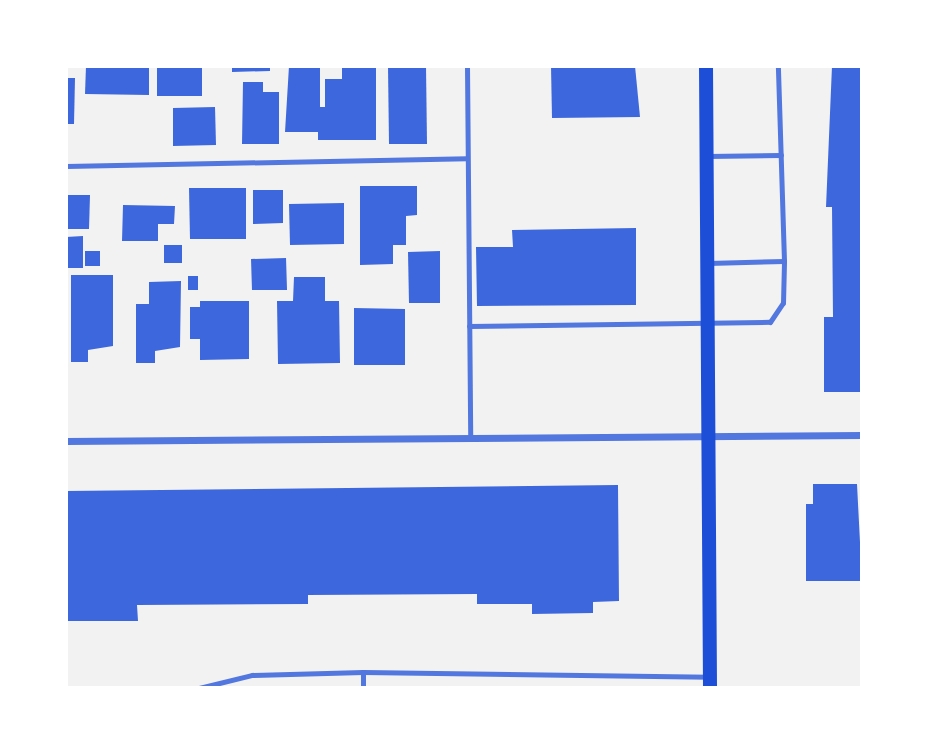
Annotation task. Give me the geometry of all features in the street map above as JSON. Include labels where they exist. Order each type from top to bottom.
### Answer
[{"type":"main road","points":[[706,66],[711,435],[710,682]]},
{"type":"street","points":[[66,441],[862,435]]},
{"type":"lane","points":[[467,66],[470,437]]},
{"type":"lane","points":[[469,327],[709,320],[770,322],[783,303],[778,66]]},
{"type":"lane","points":[[707,156],[781,155]]},
{"type":"lane","points":[[66,166],[467,158]]},
{"type":"lane","points":[[708,263],[784,261]]},
{"type":"lane","points":[[199,688],[252,675],[363,672],[710,682]]},
{"type":"lane","points":[[363,672],[363,688]]},
{"type":"building","points":[[86,66],[149,66],[149,95],[85,94]]},
{"type":"building","points":[[157,66],[202,66],[202,96],[157,96]]},
{"type":"building","points":[[232,66],[270,66],[270,71],[232,72]]},
{"type":"building","points":[[289,66],[320,66],[320,107],[325,107],[325,79],[342,79],[342,66],[376,66],[376,140],[318,140],[318,132],[285,132]]},
{"type":"building","points":[[388,66],[426,66],[427,144],[389,144]]},
{"type":"building","points":[[551,66],[635,66],[640,117],[552,118]]},
{"type":"building","points":[[832,66],[862,66],[862,392],[824,392],[824,317],[833,317],[832,207],[826,207]]},
{"type":"building","points":[[66,78],[75,78],[74,124],[66,124]]},
{"type":"building","points":[[243,82],[263,82],[263,92],[279,92],[279,144],[242,144]]},
{"type":"building","points":[[215,107],[216,145],[173,146],[173,108]]},
{"type":"building","points":[[360,186],[417,186],[417,215],[406,216],[406,245],[393,245],[393,264],[360,265]]},
{"type":"building","points":[[189,188],[246,188],[246,239],[190,239]]},
{"type":"building","points":[[253,190],[283,190],[283,223],[253,224]]},
{"type":"building","points":[[66,195],[90,195],[89,229],[66,229]]},
{"type":"building","points":[[344,203],[344,244],[290,245],[289,204]]},
{"type":"building","points":[[123,205],[175,206],[174,224],[158,224],[158,241],[122,241]]},
{"type":"building","points":[[636,228],[636,305],[477,306],[476,247],[513,247],[512,230]]},
{"type":"building","points":[[83,236],[83,268],[66,268],[66,237]]},
{"type":"building","points":[[164,245],[182,245],[182,263],[164,263]]},
{"type":"building","points":[[85,251],[100,251],[100,266],[85,266]]},
{"type":"building","points":[[440,251],[440,303],[409,303],[408,252]]},
{"type":"building","points":[[286,258],[287,290],[252,290],[251,259]]},
{"type":"building","points":[[71,275],[113,275],[113,346],[88,350],[88,362],[71,362]]},
{"type":"building","points":[[188,276],[198,276],[198,290],[188,290]]},
{"type":"building","points":[[294,277],[325,277],[325,301],[339,301],[340,363],[278,364],[277,301],[293,301]]},
{"type":"building","points":[[181,281],[180,347],[155,351],[155,363],[136,363],[136,304],[149,304],[149,282]]},
{"type":"building","points":[[200,301],[249,301],[249,359],[200,360],[200,339],[190,339],[190,307],[200,307]]},
{"type":"building","points":[[354,308],[405,309],[405,365],[354,365]]},
{"type":"building","points":[[813,484],[857,484],[862,581],[806,581],[806,504],[813,504]]},
{"type":"building","points":[[618,485],[619,601],[593,602],[593,613],[532,614],[532,604],[477,604],[477,594],[308,595],[308,604],[137,605],[138,621],[66,621],[66,491]]}]
